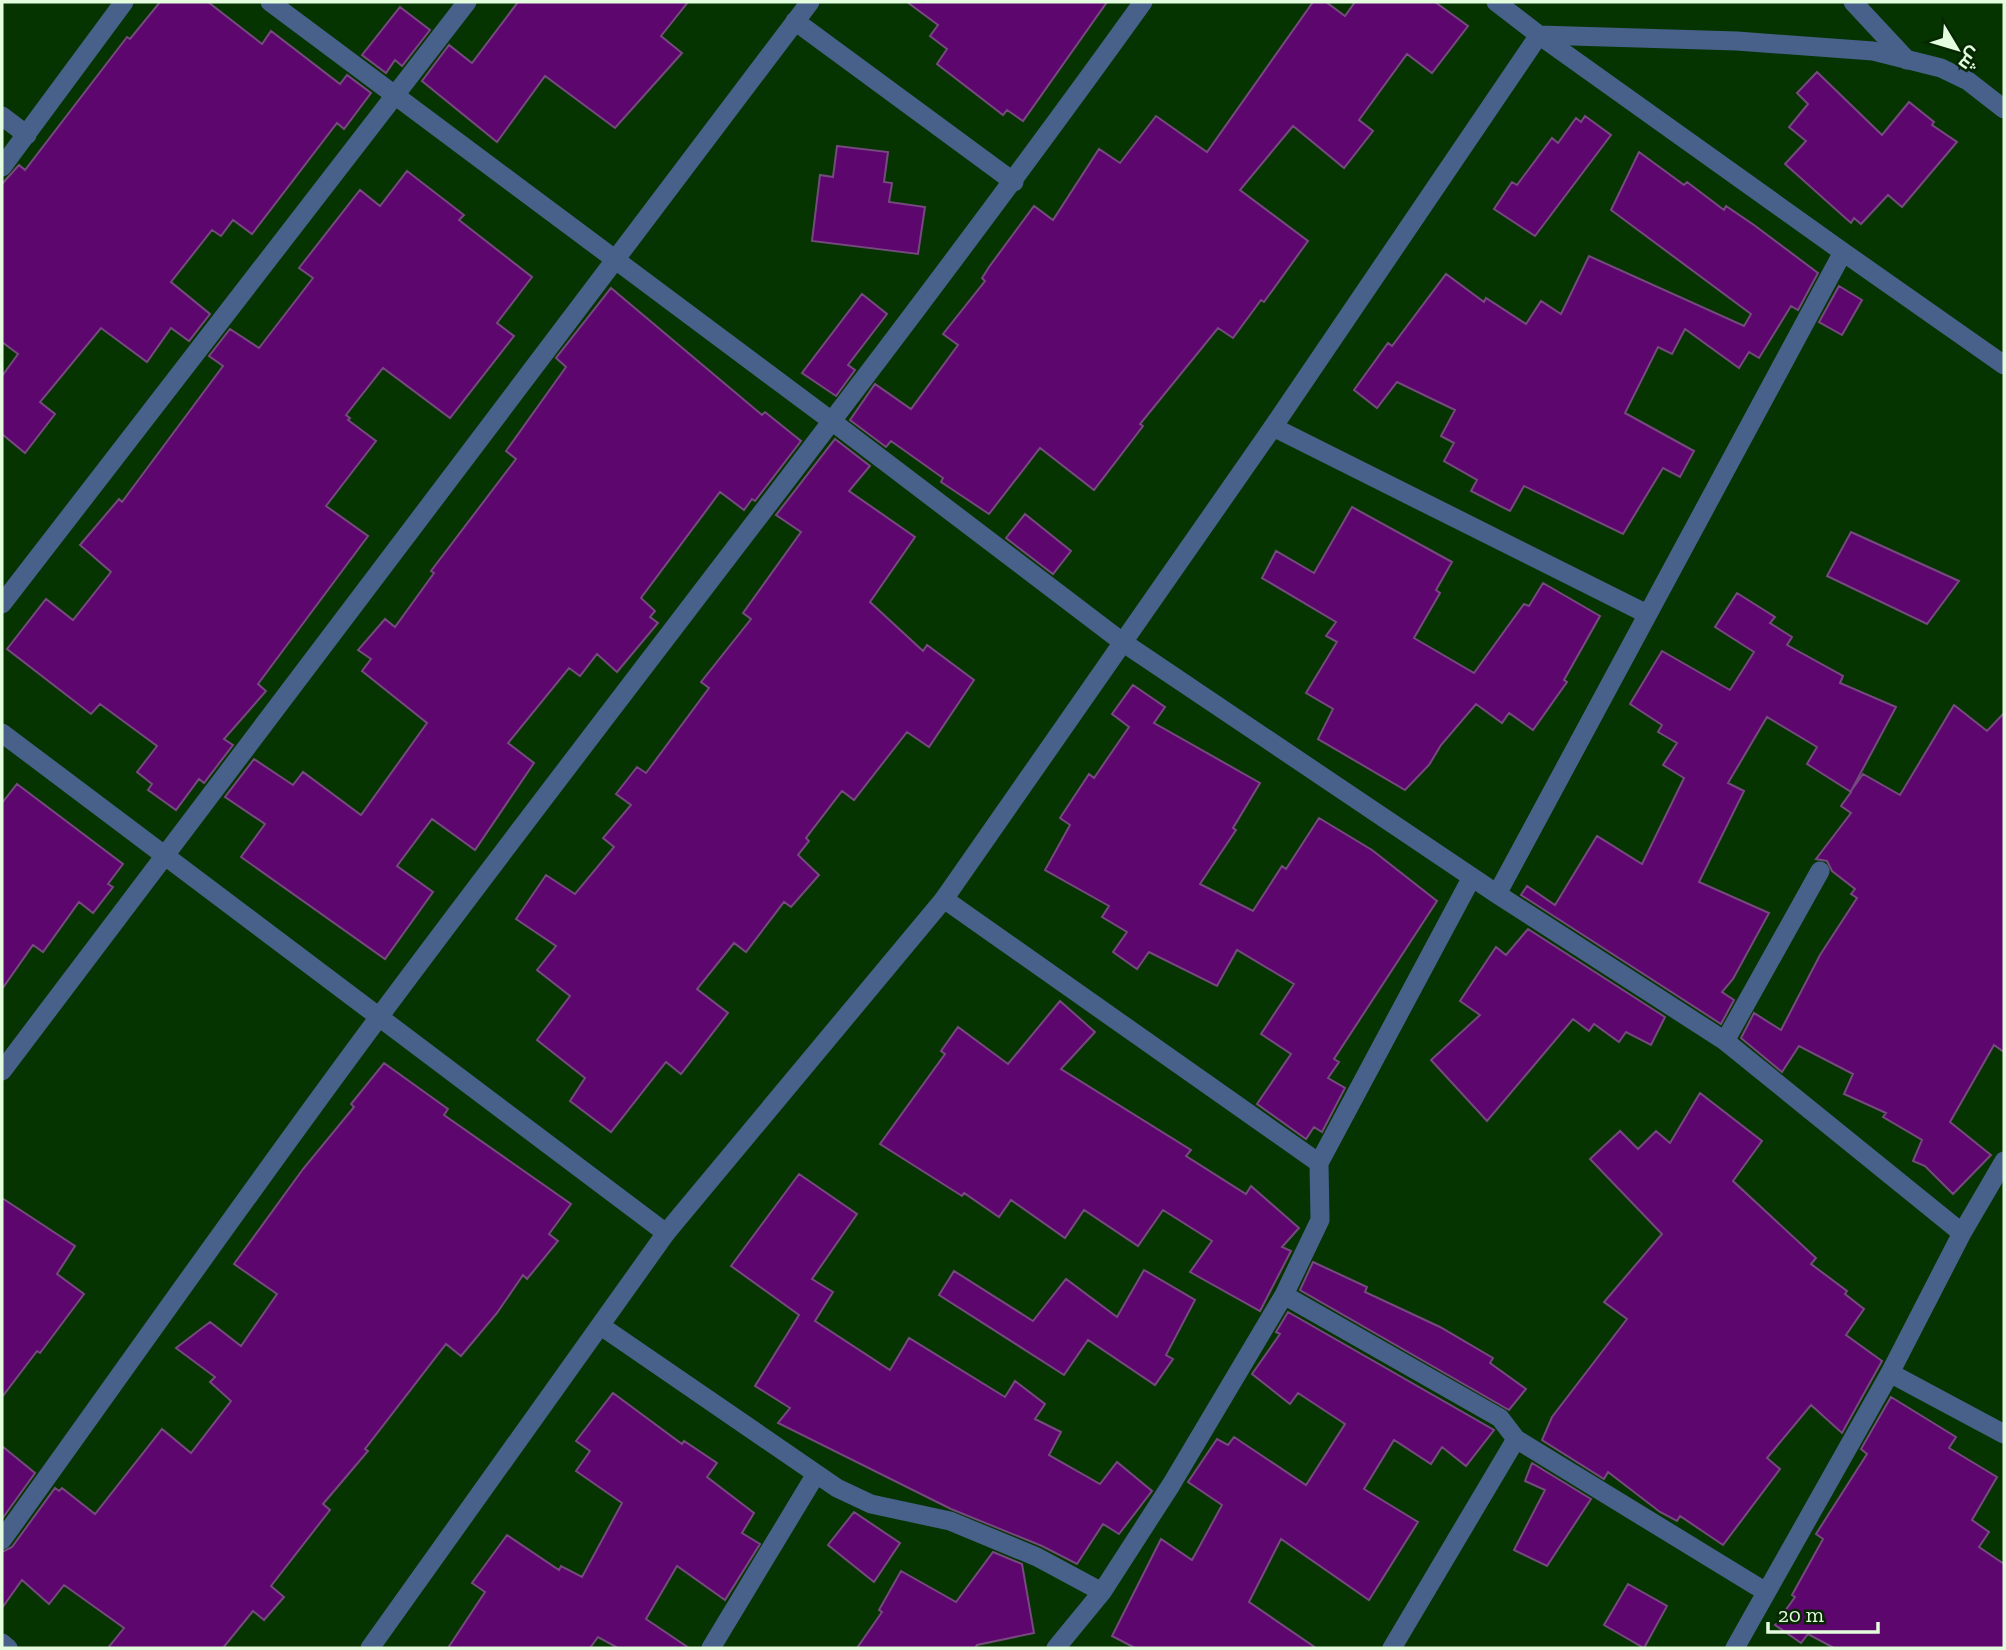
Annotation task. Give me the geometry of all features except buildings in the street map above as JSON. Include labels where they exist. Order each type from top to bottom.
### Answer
[{"type":"street","points":[[2,166],[124,2]]},
{"type":"street","points":[[270,2],[834,422],[1121,641],[1497,894],[1725,1041],[1962,1233]]},
{"type":"street","points":[[2,604],[467,2]]},
{"type":"street","points":[[2,1070],[810,2]]},
{"type":"street","points":[[2,1540],[379,1017],[834,422],[1014,182],[1143,2]]},
{"type":"street","points":[[1496,2],[2004,365]]},
{"type":"street","points":[[1853,2],[1907,60]]},
{"type":"street","points":[[795,21],[1014,182]]},
{"type":"street","points":[[1539,35],[1737,41],[1872,51],[1941,68],[2001,100]]},
{"type":"street","points":[[370,1648],[666,1233],[944,899],[1121,641],[1273,427],[1539,35]]},
{"type":"street","points":[[2,117],[27,135]]},
{"type":"street","points":[[1497,894],[1843,252]]},
{"type":"street","points":[[1273,427],[1647,614]]},
{"type":"street","points":[[2,733],[163,857],[666,1233]]},
{"type":"street","points":[[1725,1041],[1820,871]]},
{"type":"street","points":[[1056,1648],[1102,1592],[1171,1485],[1283,1295],[1320,1220],[1320,1163],[1472,877]]},
{"type":"street","points":[[944,899],[1320,1163]]},
{"type":"street","points":[[1735,1648],[1890,1374],[1962,1233],[2004,1161]]},
{"type":"street","points":[[1283,1295],[1500,1418],[1516,1439],[1766,1591]]},
{"type":"street","points":[[601,1326],[816,1474],[871,1504],[950,1521],[1016,1548],[1102,1592]]},
{"type":"street","points":[[1890,1374],[2004,1434]]},
{"type":"street","points":[[1392,1648],[1516,1439]]},
{"type":"street","points":[[711,1648],[816,1474]]},
{"type":"street","points":[[2,1643],[8,1648]]}]
